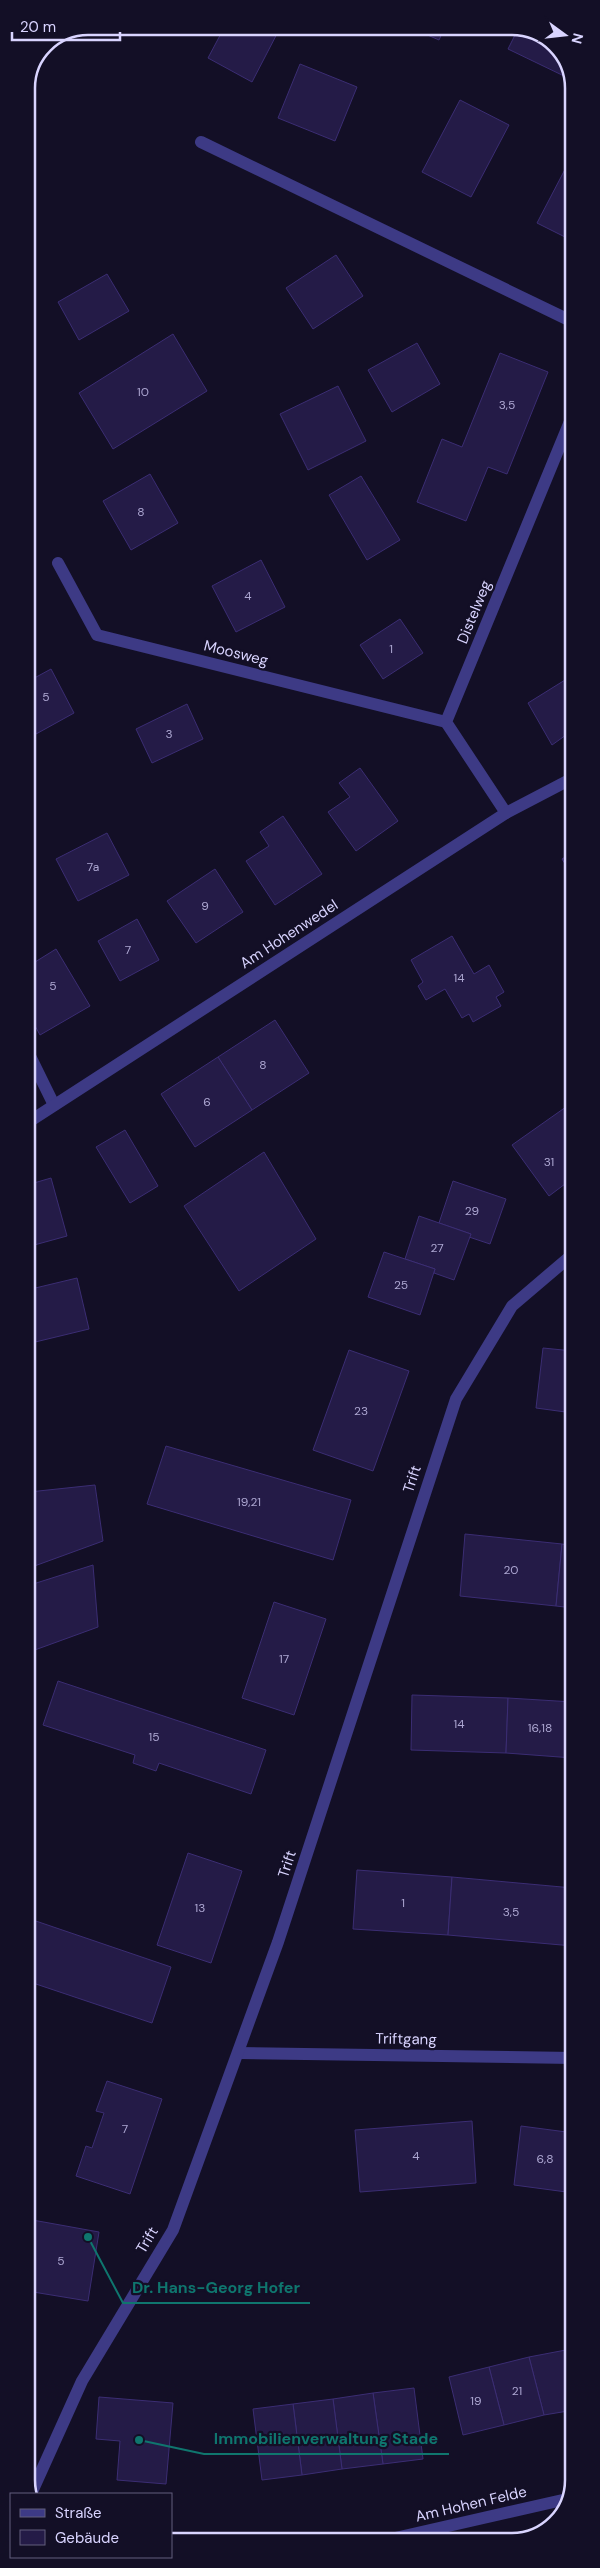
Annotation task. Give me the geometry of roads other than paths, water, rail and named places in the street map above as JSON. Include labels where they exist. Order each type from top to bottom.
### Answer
[{"type":"street","points":[[200,142],[565,318]]},
{"type":"street","name":"Distelweg","points":[[446,722],[565,433]]},
{"type":"street","name":"Moosweg","points":[[58,563],[97,635],[446,722]]},
{"type":"street","points":[[446,722],[506,813]]},
{"type":"street","name":"Am Hohenwedel","points":[[35,1118],[506,813],[565,782]]},
{"type":"street","points":[[35,1066],[54,1105]]},
{"type":"street","name":"Trift","points":[[35,2484],[82,2381],[173,2230],[278,1942],[456,1399],[512,1306],[565,1261]]},
{"type":"street","name":"Triftgang","points":[[239,2053],[565,2058]]},
{"type":"street","name":"Am Hohen Felde","points":[[417,2533],[560,2500]]},
{"type":"place","name":"Dr. Hans-Georg Hofer","points":[[88,2237]]},
{"type":"place","name":"Immobilienverwaltung Stade","points":[[139,2440]]}]
